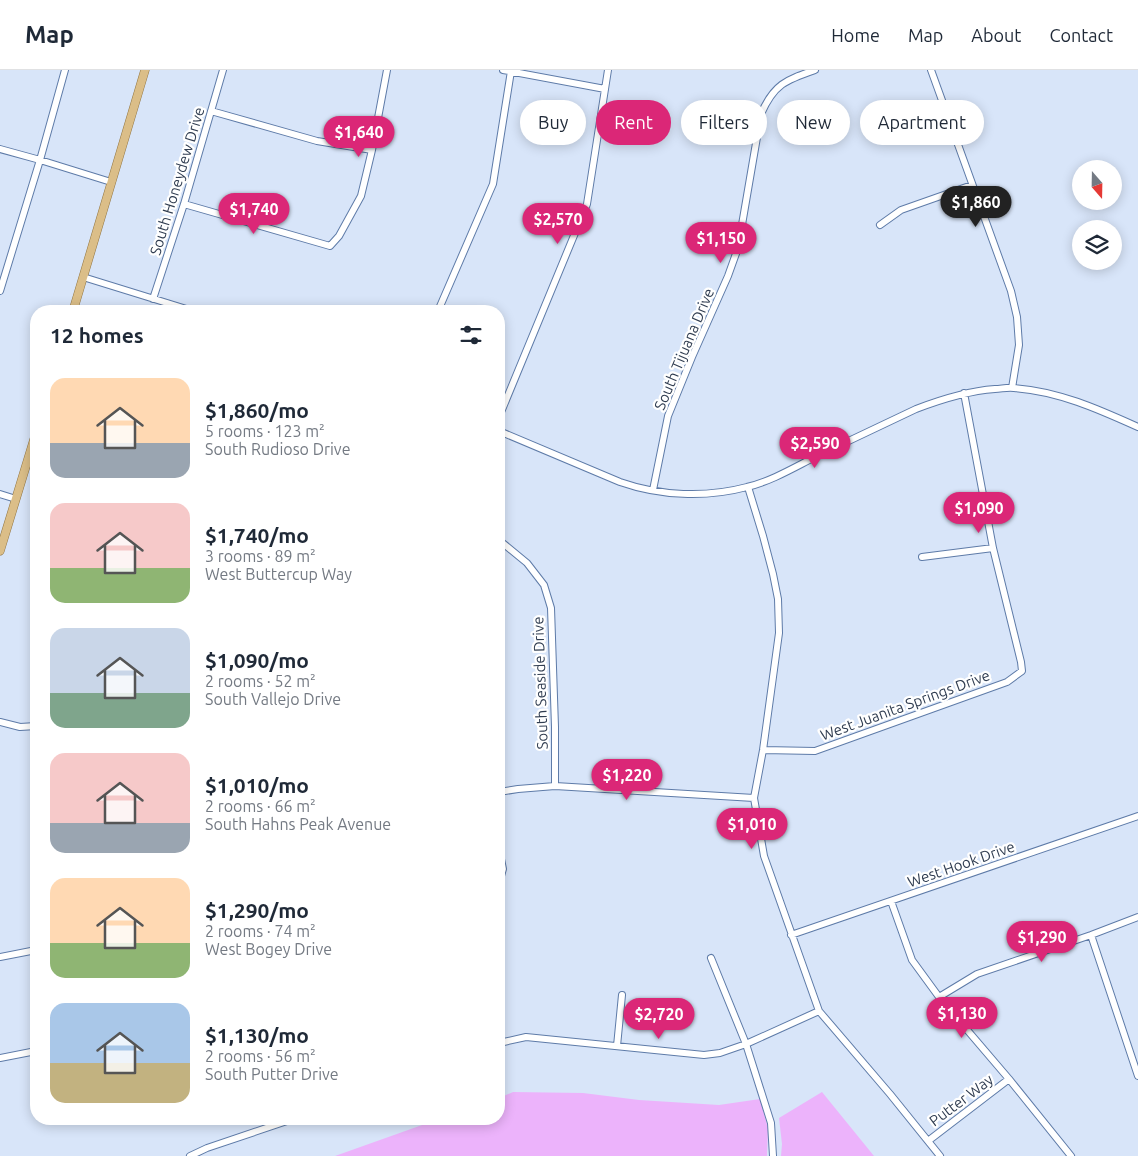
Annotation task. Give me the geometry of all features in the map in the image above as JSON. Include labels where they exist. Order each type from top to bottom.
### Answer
[{"type":"main road","points":[[75,305],[145,70]]},
{"type":"main road","points":[[0,551],[30,453]]},
{"type":"street","points":[[0,291],[65,70]]},
{"type":"street","name":"South Honeydew Drive","points":[[153,299],[224,70]]},
{"type":"street","points":[[184,204],[330,246],[339,236],[361,196],[387,70]]},
{"type":"street","points":[[503,70],[605,89]]},
{"type":"street","points":[[505,402],[587,204],[608,70]]},
{"type":"street","name":"South Tijuana Drive","points":[[653,490],[668,416],[728,276],[738,248],[761,114],[772,93],[781,85],[815,70]]},
{"type":"street","points":[[931,70],[1011,291],[1017,318],[1019,344],[1012,388]]},
{"type":"street","points":[[441,305],[493,184],[511,71]]},
{"type":"street","points":[[211,111],[317,141],[372,150]]},
{"type":"street","points":[[0,149],[111,182]]},
{"type":"street","points":[[880,225],[901,210],[972,185]]},
{"type":"street","points":[[83,277],[174,305]]},
{"type":"street","points":[[505,434],[635,487],[671,493],[696,494],[748,487],[775,477],[916,409],[940,399],[964,393],[1012,388],[1048,393],[1073,400],[1138,427]]},
{"type":"street","points":[[922,557],[993,548],[964,393]]},
{"type":"street","points":[[748,487],[774,574],[778,599],[779,633],[763,750],[754,798],[764,856],[819,1011],[940,1156]]},
{"type":"street","points":[[0,494],[16,499]]},
{"type":"street","name":"South Seaside Drive","points":[[505,545],[527,562],[544,585],[551,608],[555,786]]},
{"type":"street","name":"West Juanita Springs Drive","points":[[763,750],[815,751],[1007,682],[1022,671],[1022,662],[993,548]]},
{"type":"street","points":[[0,722],[20,727],[30,726]]},
{"type":"street","points":[[505,791],[555,786],[754,798]]},
{"type":"street","name":"West Hook Drive","points":[[791,935],[1138,816]]},
{"type":"street","points":[[891,901],[912,960],[940,997],[1071,1156]]},
{"type":"street","points":[[940,997],[976,974],[1138,917]]},
{"type":"street","points":[[1091,935],[1138,1076]]},
{"type":"street","points":[[0,958],[30,951]]},
{"type":"street","points":[[711,958],[746,1044],[772,1123],[773,1156]]},
{"type":"street","points":[[617,1046],[622,995]]},
{"type":"street","points":[[505,1042],[526,1038],[704,1055],[720,1053],[746,1044],[819,1011]]},
{"type":"street","points":[[0,1058],[30,1052]]},
{"type":"street","name":"Putter Way","points":[[928,1141],[1009,1079]]},
{"type":"street","points":[[190,1156],[207,1148],[275,1125]]},
{"type":"shaded area","points":[[513,1092],[583,1093],[639,1100],[719,1105],[760,1099],[768,1128],[767,1156],[335,1156],[422,1125],[505,1125],[505,1095]]},
{"type":"shaded area","points":[[822,1092],[874,1156],[781,1156],[782,1144],[779,1118]]}]
